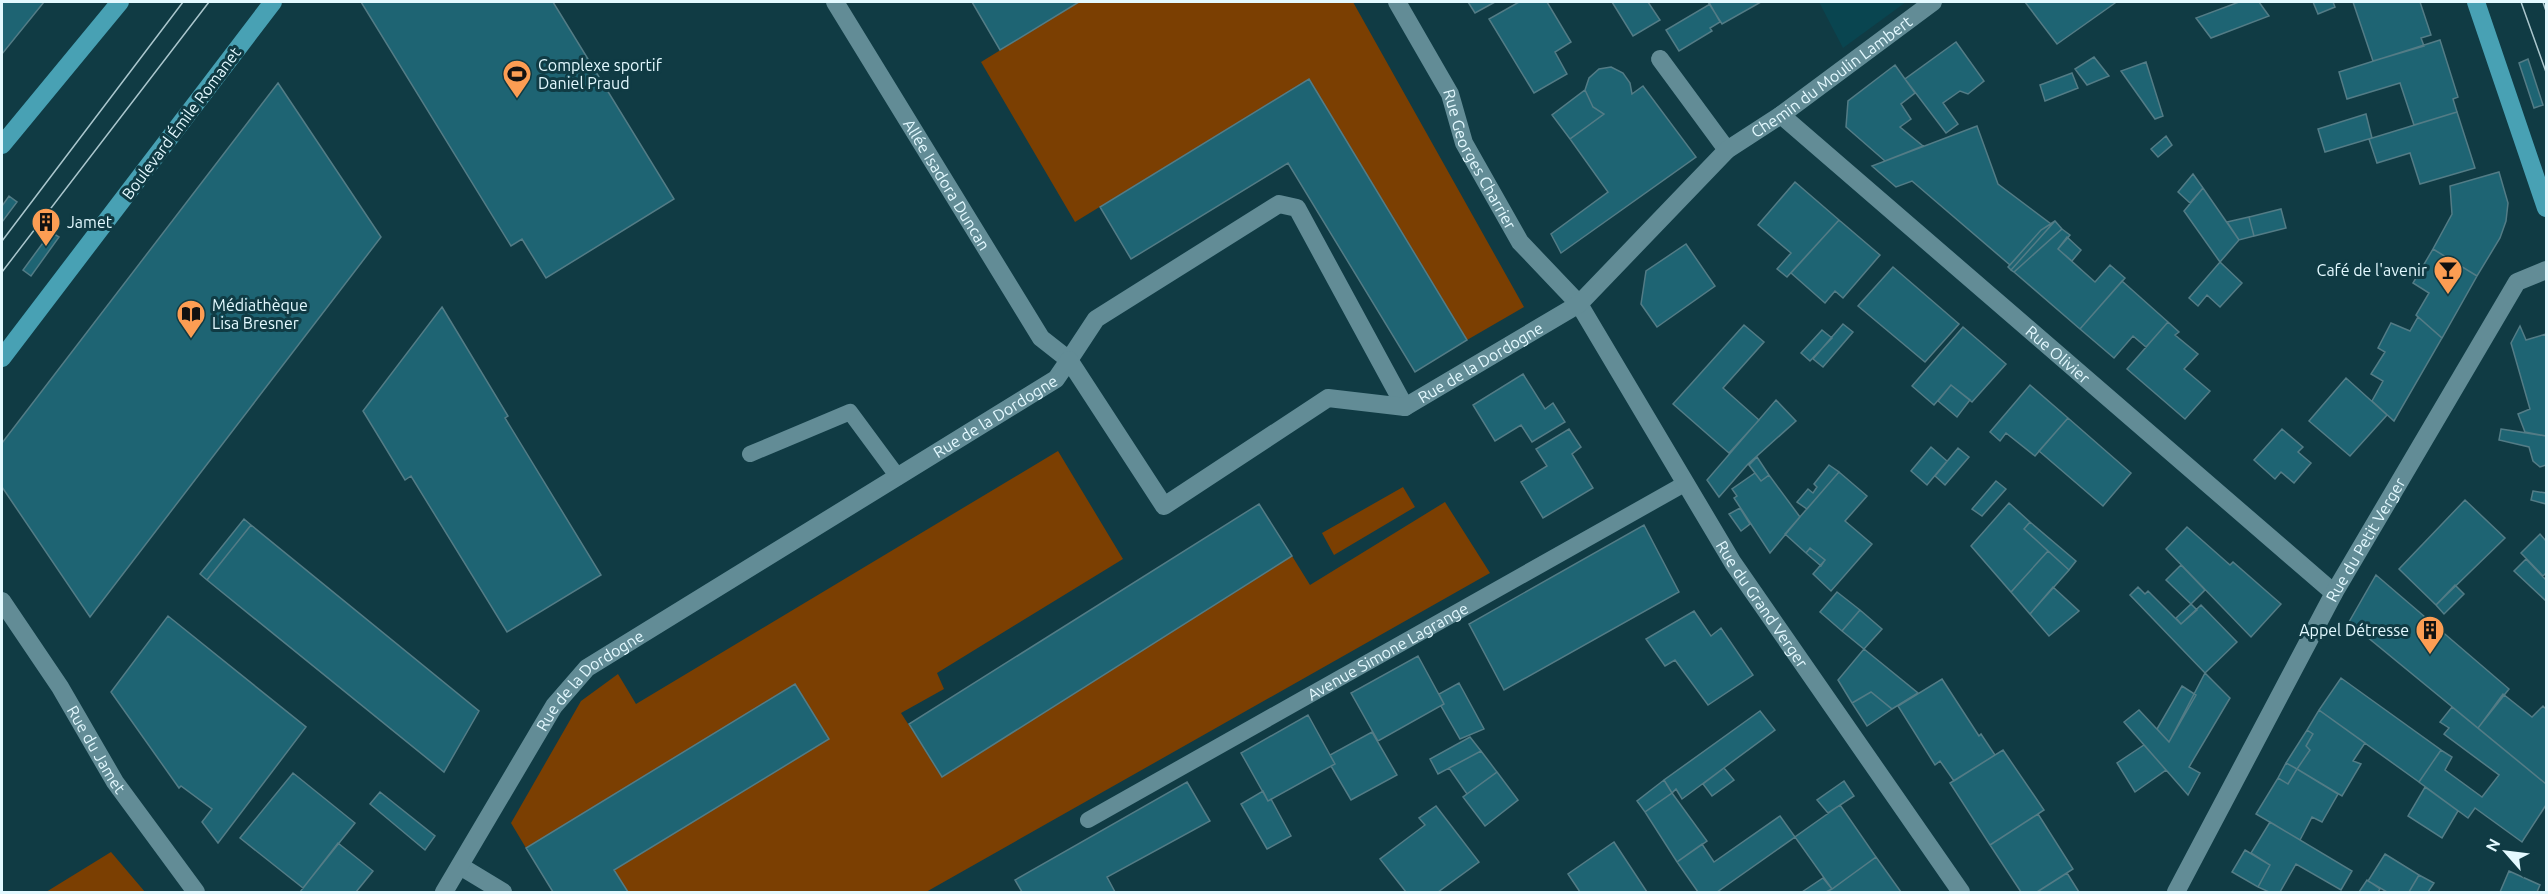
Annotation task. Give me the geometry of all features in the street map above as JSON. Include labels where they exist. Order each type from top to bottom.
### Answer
[{"type":"main road","points":[[2,145],[120,2]]},
{"type":"main road","name":"Boulevard Émile Romanet","points":[[2,358],[273,2]]},
{"type":"main road","points":[[2476,2],[2547,208]]},
{"type":"street","name":"Allée Isadora Duncan","points":[[835,2],[1041,338],[1069,360]]},
{"type":"street","name":"Rue Georges Charrier","points":[[1397,2],[1450,94],[1464,143],[1520,242],[1579,304]]},
{"type":"street","name":"Chemin du Moulin Lambert","points":[[1579,304],[1727,150],[1781,115],[1933,2]]},
{"type":"street","points":[[1660,59],[1727,150]]},
{"type":"street","name":"Rue Olivier","points":[[1781,115],[2334,593]]},
{"type":"street","points":[[1069,360],[1096,319],[1279,204],[1297,208],[1406,407]]},
{"type":"street","name":"Rue du Petit Verger","points":[[2176,892],[2334,593],[2517,282],[2547,270]]},
{"type":"street","name":"Rue de la Dordogne","points":[[444,892],[554,706],[587,668],[1056,379],[1069,360],[1164,506],[1328,399],[1406,407],[1579,304]]},
{"type":"street","name":"Rue du Grand Verger","points":[[1579,304],[1733,563],[1961,892]]},
{"type":"street","name":"Rue du Jamet","points":[[2,601],[60,687],[116,782],[196,892]]},
{"type":"street","points":[[460,866],[503,892]]},
{"type":"lane","points":[[750,454],[850,412],[897,477]]},
{"type":"lane","name":"Avenue Simone Lagrange","points":[[1088,820],[1686,483]]},
{"type":"shaded area","points":[[1079,2],[1353,2],[1524,307],[1467,340],[1309,79],[1075,222],[981,62]]},
{"type":"shaded area","points":[[1819,2],[1906,2],[1843,48]]},
{"type":"shaded area","points":[[1058,451],[1123,559],[937,673],[944,689],[901,713],[942,776],[1292,556],[1310,585],[1445,502],[1490,573],[926,892],[628,892],[614,870],[829,739],[795,684],[526,848],[511,823],[581,701],[618,674],[636,704]]},
{"type":"shaded area","points":[[1403,487],[1415,507],[1334,555],[1322,533]]},
{"type":"shaded area","points":[[111,852],[145,892],[46,892]]},
{"type":"building","points":[[2,2],[44,2],[2,54]]},
{"type":"building","name":"Complexe sportif Daniel Praud","points":[[361,2],[553,2],[674,199],[546,278],[522,239],[511,246]]},
{"type":"building","points":[[972,2],[1079,2],[1000,50]]},
{"type":"building","points":[[1468,2],[1495,2],[1475,13]]},
{"type":"building","points":[[1519,2],[1547,2],[1571,42],[1555,52],[1567,74],[1534,93],[1489,19]]},
{"type":"building","points":[[1612,2],[1648,2],[1660,20],[1633,36]]},
{"type":"building","points":[[1708,2],[1761,2],[1722,24]]},
{"type":"building","points":[[2025,2],[2114,2],[2115,3],[2057,44]]},
{"type":"building","points":[[2239,2],[2259,2],[2269,16],[2211,38],[2196,18]]},
{"type":"building","points":[[2313,2],[2333,2],[2335,7],[2318,14]]},
{"type":"building","points":[[2353,2],[2420,2],[2431,35],[2421,38],[2424,46],[2373,61]]},
{"type":"building","points":[[1710,4],[1720,22],[1710,28],[1712,31],[1679,51],[1666,30]]},
{"type":"building","points":[[2440,40],[2458,97],[2453,99],[2457,112],[2414,125],[2400,83],[2347,99],[2339,72]]},
{"type":"building","points":[[1956,42],[1984,81],[1968,94],[1960,91],[1943,103],[1958,124],[1946,133],[1905,79]]},
{"type":"building","points":[[2094,57],[2109,76],[2087,85],[2075,69]]},
{"type":"building","points":[[2528,59],[2543,105],[2534,108],[2519,63]]},
{"type":"building","points":[[2146,62],[2163,116],[2155,119],[2121,71]]},
{"type":"building","points":[[1895,65],[1915,93],[1901,104],[1911,119],[1900,127],[1923,146],[1885,161],[1846,127],[1848,101]]},
{"type":"building","points":[[1611,67],[1623,73],[1630,83],[1632,94],[1643,86],[1696,157],[1561,253],[1551,234],[1608,192],[1570,139],[1604,114],[1593,107],[1585,90],[1589,78],[1599,69]]},
{"type":"building","points":[[2072,73],[2078,88],[2045,101],[2040,85]]},
{"type":"building","points":[[1309,79],[1467,340],[1415,372],[1288,163],[1131,259],[1100,207]]},
{"type":"building","name":"Médiathèque Lisa Bresner","points":[[278,83],[381,237],[90,617],[2,487],[2,443]]},
{"type":"building","points":[[1585,90],[1593,107],[1604,114],[1570,139],[1552,115]]},
{"type":"building","points":[[2457,112],[2475,168],[2420,184],[2410,153],[2377,163],[2369,139]]},
{"type":"building","points":[[2366,114],[2372,138],[2325,152],[2318,129]]},
{"type":"building","points":[[1977,126],[1998,184],[2051,224],[2041,230],[2010,265],[1912,181],[1896,187],[1872,166]]},
{"type":"building","points":[[2166,136],[2172,145],[2158,157],[2151,149]]},
{"type":"building","points":[[2499,172],[2508,203],[2506,221],[2500,238],[2477,276],[2433,249],[2452,214],[2450,186]]},
{"type":"building","points":[[2193,174],[2203,188],[2190,203],[2178,192]]},
{"type":"building","points":[[1795,182],[1839,220],[1787,277],[1777,269],[1791,253],[1758,225]]},
{"type":"building","points":[[2203,188],[2239,240],[2220,262],[2184,211]]},
{"type":"building","points":[[9,196],[17,202],[2,222],[2,206]]},
{"type":"building","points":[[2281,209],[2286,228],[2254,236],[2249,217]]},
{"type":"building","points":[[2249,217],[2254,236],[2239,240],[2227,222]]},
{"type":"building","points":[[1839,220],[1880,255],[1843,298],[1835,291],[1825,303],[1791,273]]},
{"type":"building","points":[[2055,221],[2062,229],[2014,272],[2011,270]]},
{"type":"building","points":[[2055,221],[2011,270],[2008,267],[2041,230]]},
{"type":"building","points":[[2062,229],[2070,235],[2058,249],[2095,282],[2110,265],[2125,278],[2080,329],[2014,272]]},
{"type":"building","name":"Jamet","points":[[51,232],[59,237],[31,276],[23,270]]},
{"type":"building","points":[[2067,237],[2081,250],[2072,261],[2058,249]]},
{"type":"building","points":[[1686,244],[1715,286],[1657,327],[1641,304],[1646,271]]},
{"type":"building","points":[[2433,249],[2477,276],[2442,338],[2416,315],[2429,293],[2413,283]]},
{"type":"building","points":[[2220,262],[2242,283],[2220,307],[2207,295],[2198,306],[2189,298]]},
{"type":"building","points":[[1893,267],[1959,324],[1925,362],[1858,306]]},
{"type":"building","points":[[2122,281],[2168,322],[2146,347],[2133,336],[2114,358],[2080,329]]},
{"type":"building","points":[[442,307],[508,416],[505,418],[601,575],[507,632],[411,476],[405,480],[363,411]]},
{"type":"building","points":[[2418,317],[2442,338],[2394,421],[2372,401],[2383,381],[2371,374],[2385,352],[2378,348],[2391,323],[2410,331]]},
{"type":"building","points":[[2168,322],[2179,332],[2175,335],[2198,354],[2184,369],[2210,391],[2185,419],[2127,369]]},
{"type":"building","points":[[1843,324],[1853,332],[1823,367],[1813,359]]},
{"type":"building","points":[[1744,325],[1764,342],[1723,388],[1759,420],[1729,453],[1673,404]]},
{"type":"building","points":[[2520,326],[2526,340],[2546,334],[2546,436],[2525,432],[2518,414],[2530,409],[2511,343]]},
{"type":"building","points":[[1963,327],[2006,364],[1972,402],[1951,385],[1934,405],[1912,386]]},
{"type":"building","points":[[1822,330],[1832,338],[1810,361],[1801,353]]},
{"type":"building","points":[[1523,374],[1545,409],[1553,403],[1565,422],[1532,442],[1521,425],[1495,441],[1473,405]]},
{"type":"building","points":[[2346,378],[2387,415],[2350,456],[2309,421]]},
{"type":"building","points":[[1951,385],[1970,400],[1957,417],[1938,401]]},
{"type":"building","points":[[2030,385],[2068,418],[2035,456],[2006,433],[2000,441],[1990,432]]},
{"type":"building","points":[[1776,400],[1796,421],[1748,464],[1719,497],[1707,480]]},
{"type":"building","points":[[2068,418],[2131,473],[2103,506],[2039,451]]},
{"type":"building","points":[[1569,429],[1581,447],[1572,454],[1593,488],[1543,518],[1521,482],[1547,466],[1536,449]]},
{"type":"building","points":[[2282,429],[2303,447],[2298,452],[2311,463],[2294,483],[2281,472],[2275,479],[2254,460]]},
{"type":"building","points":[[2501,429],[2546,436],[2546,465],[2540,467],[2533,461],[2529,447],[2499,440]]},
{"type":"building","points":[[1931,447],[1947,461],[1927,485],[1911,471]]},
{"type":"building","points":[[1958,448],[1969,457],[1945,485],[1935,476]]},
{"type":"building","points":[[1757,457],[1769,475],[1761,481],[1749,465]]},
{"type":"building","points":[[1829,465],[1839,472],[1807,509],[1797,502],[1808,489],[1813,493],[1817,487],[1814,484]]},
{"type":"building","points":[[1839,472],[1867,496],[1845,521],[1872,544],[1831,591],[1813,574],[1825,560],[1810,548],[1806,553],[1785,534]]},
{"type":"building","points":[[1755,473],[1761,481],[1769,475],[1800,517],[1770,553],[1734,498],[1737,496],[1732,489]]},
{"type":"building","points":[[1996,481],[2006,489],[1982,516],[1972,509]]},
{"type":"building","points":[[2533,491],[2546,493],[2546,504],[2531,500]]},
{"type":"building","points":[[2465,500],[2505,538],[2436,605],[2399,569]]},
{"type":"building","points":[[2009,503],[2030,522],[2024,529],[2048,551],[2011,592],[1971,546]]},
{"type":"building","points":[[1259,504],[1292,556],[942,777],[909,724]]},
{"type":"building","points":[[1740,508],[1750,524],[1741,531],[1729,514]]},
{"type":"building","points":[[244,519],[251,525],[207,580],[200,574]]},
{"type":"building","points":[[2030,522],[2076,561],[2069,570],[2024,529]]},
{"type":"building","points":[[251,525],[479,711],[444,772],[207,580]]},
{"type":"building","points":[[1644,525],[1679,592],[1504,690],[1469,624]]},
{"type":"building","points":[[2187,527],[2230,565],[2233,562],[2281,604],[2251,637],[2166,549]]},
{"type":"building","points":[[2540,534],[2546,541],[2546,573],[2543,576],[2521,553]]},
{"type":"building","points":[[1810,548],[1825,560],[1821,566],[1806,553]]},
{"type":"building","points":[[2048,551],[2069,570],[2030,614],[2011,592]]},
{"type":"building","points":[[2526,559],[2546,580],[2546,601],[2514,571]]},
{"type":"building","points":[[2181,565],[2205,590],[2191,604],[2166,580]]},
{"type":"building","name":"Appel Détresse","points":[[2376,575],[2509,689],[2478,728],[2349,622]]},
{"type":"building","points":[[2455,585],[2464,594],[2444,614],[2436,605]]},
{"type":"building","points":[[2053,587],[2079,611],[2049,636],[2030,614]]},
{"type":"building","points":[[2138,587],[2145,594],[2148,591],[2181,624],[2201,605],[2237,642],[2205,673],[2130,595]]},
{"type":"building","points":[[1837,592],[1860,610],[1842,631],[1820,612]]},
{"type":"building","points":[[2191,604],[2197,610],[2181,624],[2176,618]]},
{"type":"building","points":[[1860,610],[1882,629],[1864,649],[1842,631]]},
{"type":"building","points":[[1694,611],[1711,636],[1721,628],[1753,675],[1708,705],[1675,660],[1665,666],[1646,639]]},
{"type":"building","points":[[168,616],[306,727],[218,843],[202,822],[212,809],[181,786],[179,788],[111,692]]},
{"type":"building","points":[[1864,649],[1918,693],[1892,709],[1871,692],[1852,703],[1838,680]]},
{"type":"building","points":[[1418,656],[1444,704],[1378,741],[1351,693]]},
{"type":"building","points":[[2205,673],[2230,698],[2189,767],[2200,773],[2188,795],[2124,722],[2139,710],[2169,742]]},
{"type":"building","points":[[2341,678],[2441,750],[2419,782],[2319,710]]},
{"type":"building","points":[[1942,679],[1979,736],[1981,734],[1995,755],[1954,781],[1940,761],[1935,765],[1898,706]]},
{"type":"building","points":[[1459,683],[1484,729],[1460,739],[1441,706],[1444,704],[1439,694]]},
{"type":"building","points":[[795,684],[829,739],[614,870],[628,892],[553,892],[526,848]]},
{"type":"building","points":[[2182,686],[2196,695],[2169,742],[2157,729]]},
{"type":"building","points":[[1871,692],[1892,709],[1867,726],[1852,703]]},
{"type":"building","points":[[2503,694],[2532,717],[2543,706],[2546,709],[2546,784],[2478,728]]},
{"type":"building","points":[[2452,707],[2546,784],[2546,805],[2522,842],[2475,808],[2468,818],[2419,782],[2441,750],[2452,757],[2445,770],[2482,797],[2499,775],[2444,734],[2449,728],[2440,722]]},
{"type":"building","points":[[2319,710],[2365,743],[2353,761],[2361,764],[2342,796],[2297,769],[2310,750],[2306,746],[2313,734],[2307,730]]},
{"type":"building","points":[[1760,711],[1775,730],[1682,799],[1676,789],[1672,793],[1664,780]]},
{"type":"building","points":[[1308,715],[1335,764],[1268,801],[1241,753]]},
{"type":"building","points":[[2307,730],[2313,734],[2306,746],[2310,750],[2297,769],[2286,763]]},
{"type":"building","points":[[1372,732],[1397,775],[1351,800],[1331,766],[1335,764],[1330,755]]},
{"type":"building","points":[[1470,737],[1481,751],[1438,774],[1430,759]]},
{"type":"building","points":[[2144,745],[2166,770],[2135,792],[2117,763]]},
{"type":"building","points":[[2003,750],[2044,810],[1990,845],[1950,783]]},
{"type":"building","points":[[1481,751],[1497,772],[1467,794],[1449,768]]},
{"type":"building","points":[[2286,763],[2297,769],[2288,784],[2278,778]]},
{"type":"building","points":[[1724,768],[1734,780],[1712,796],[1703,784]]},
{"type":"building","points":[[2297,769],[2338,794],[2322,822],[2312,817],[2300,840],[2256,814],[2278,778],[2288,784]]},
{"type":"building","points":[[1497,772],[1518,800],[1485,826],[1463,797]]},
{"type":"building","points":[[293,773],[355,823],[303,888],[240,838]]},
{"type":"building","points":[[1664,780],[1672,793],[1645,812],[1637,801]]},
{"type":"building","points":[[1844,781],[1854,796],[1828,813],[1817,800]]},
{"type":"building","points":[[1187,782],[1210,821],[1107,877],[1115,892],[1022,892],[1015,880]]},
{"type":"building","points":[[2425,787],[2458,811],[2442,838],[2408,816]]},
{"type":"building","points":[[1263,791],[1268,801],[1271,799],[1291,836],[1267,849],[1241,804]]},
{"type":"building","points":[[380,792],[435,836],[425,850],[370,804]]},
{"type":"building","points":[[1672,793],[1707,841],[1677,862],[1645,812]]},
{"type":"building","points":[[1840,805],[1876,857],[1832,889],[1795,837]]},
{"type":"building","points":[[1436,806],[1479,862],[1438,892],[1406,892],[1380,859],[1425,825],[1419,818]]},
{"type":"building","points":[[2038,814],[2073,869],[2037,892],[2021,892],[1990,845]]},
{"type":"building","points":[[1780,816],[1795,837],[1717,892],[1698,892],[1677,862],[1702,844],[1714,862]]},
{"type":"building","points":[[2270,822],[2352,871],[2341,890],[2296,864],[2280,892],[2269,892],[2258,887],[2270,865],[2251,853]]},
{"type":"building","points":[[1614,842],[1647,892],[1580,892],[1568,874]]},
{"type":"building","points":[[338,843],[373,871],[356,892],[300,892]]},
{"type":"building","points":[[2245,850],[2270,865],[2258,887],[2232,872]]},
{"type":"building","points":[[2385,854],[2419,875],[2409,892],[2387,892],[2368,881]]},
{"type":"building","points":[[1876,857],[1901,892],[1826,892],[1832,889]]},
{"type":"building","points":[[2509,871],[2540,885],[2537,892],[2500,892]]},
{"type":"building","points":[[2067,873],[2079,892],[2037,892]]},
{"type":"building","points":[[2419,875],[2434,883],[2428,892],[2409,892]]},
{"type":"building","points":[[1823,878],[1832,889],[1826,892],[1802,892]]},
{"type":"building","points":[[2367,880],[2380,889],[2378,892],[2359,892]]},
{"type":"tram line","points":[[2,241],[183,2]]},
{"type":"tram line","points":[[2,272],[209,2]]},
{"type":"tram line","points":[[2521,2],[2546,72]]},
{"type":"tram line","points":[[2543,2],[2546,11]]},
{"type":"place","name":"Complexe sportif Daniel Praud","points":[[517,100]]},
{"type":"place","name":"Jamet","points":[[46,248]]},
{"type":"place","name":"Café de l'avenir","points":[[2448,296]]},
{"type":"place","name":"Médiathèque Lisa Bresner","points":[[191,340]]},
{"type":"place","name":"Appel Détresse","points":[[2430,656]]}]
